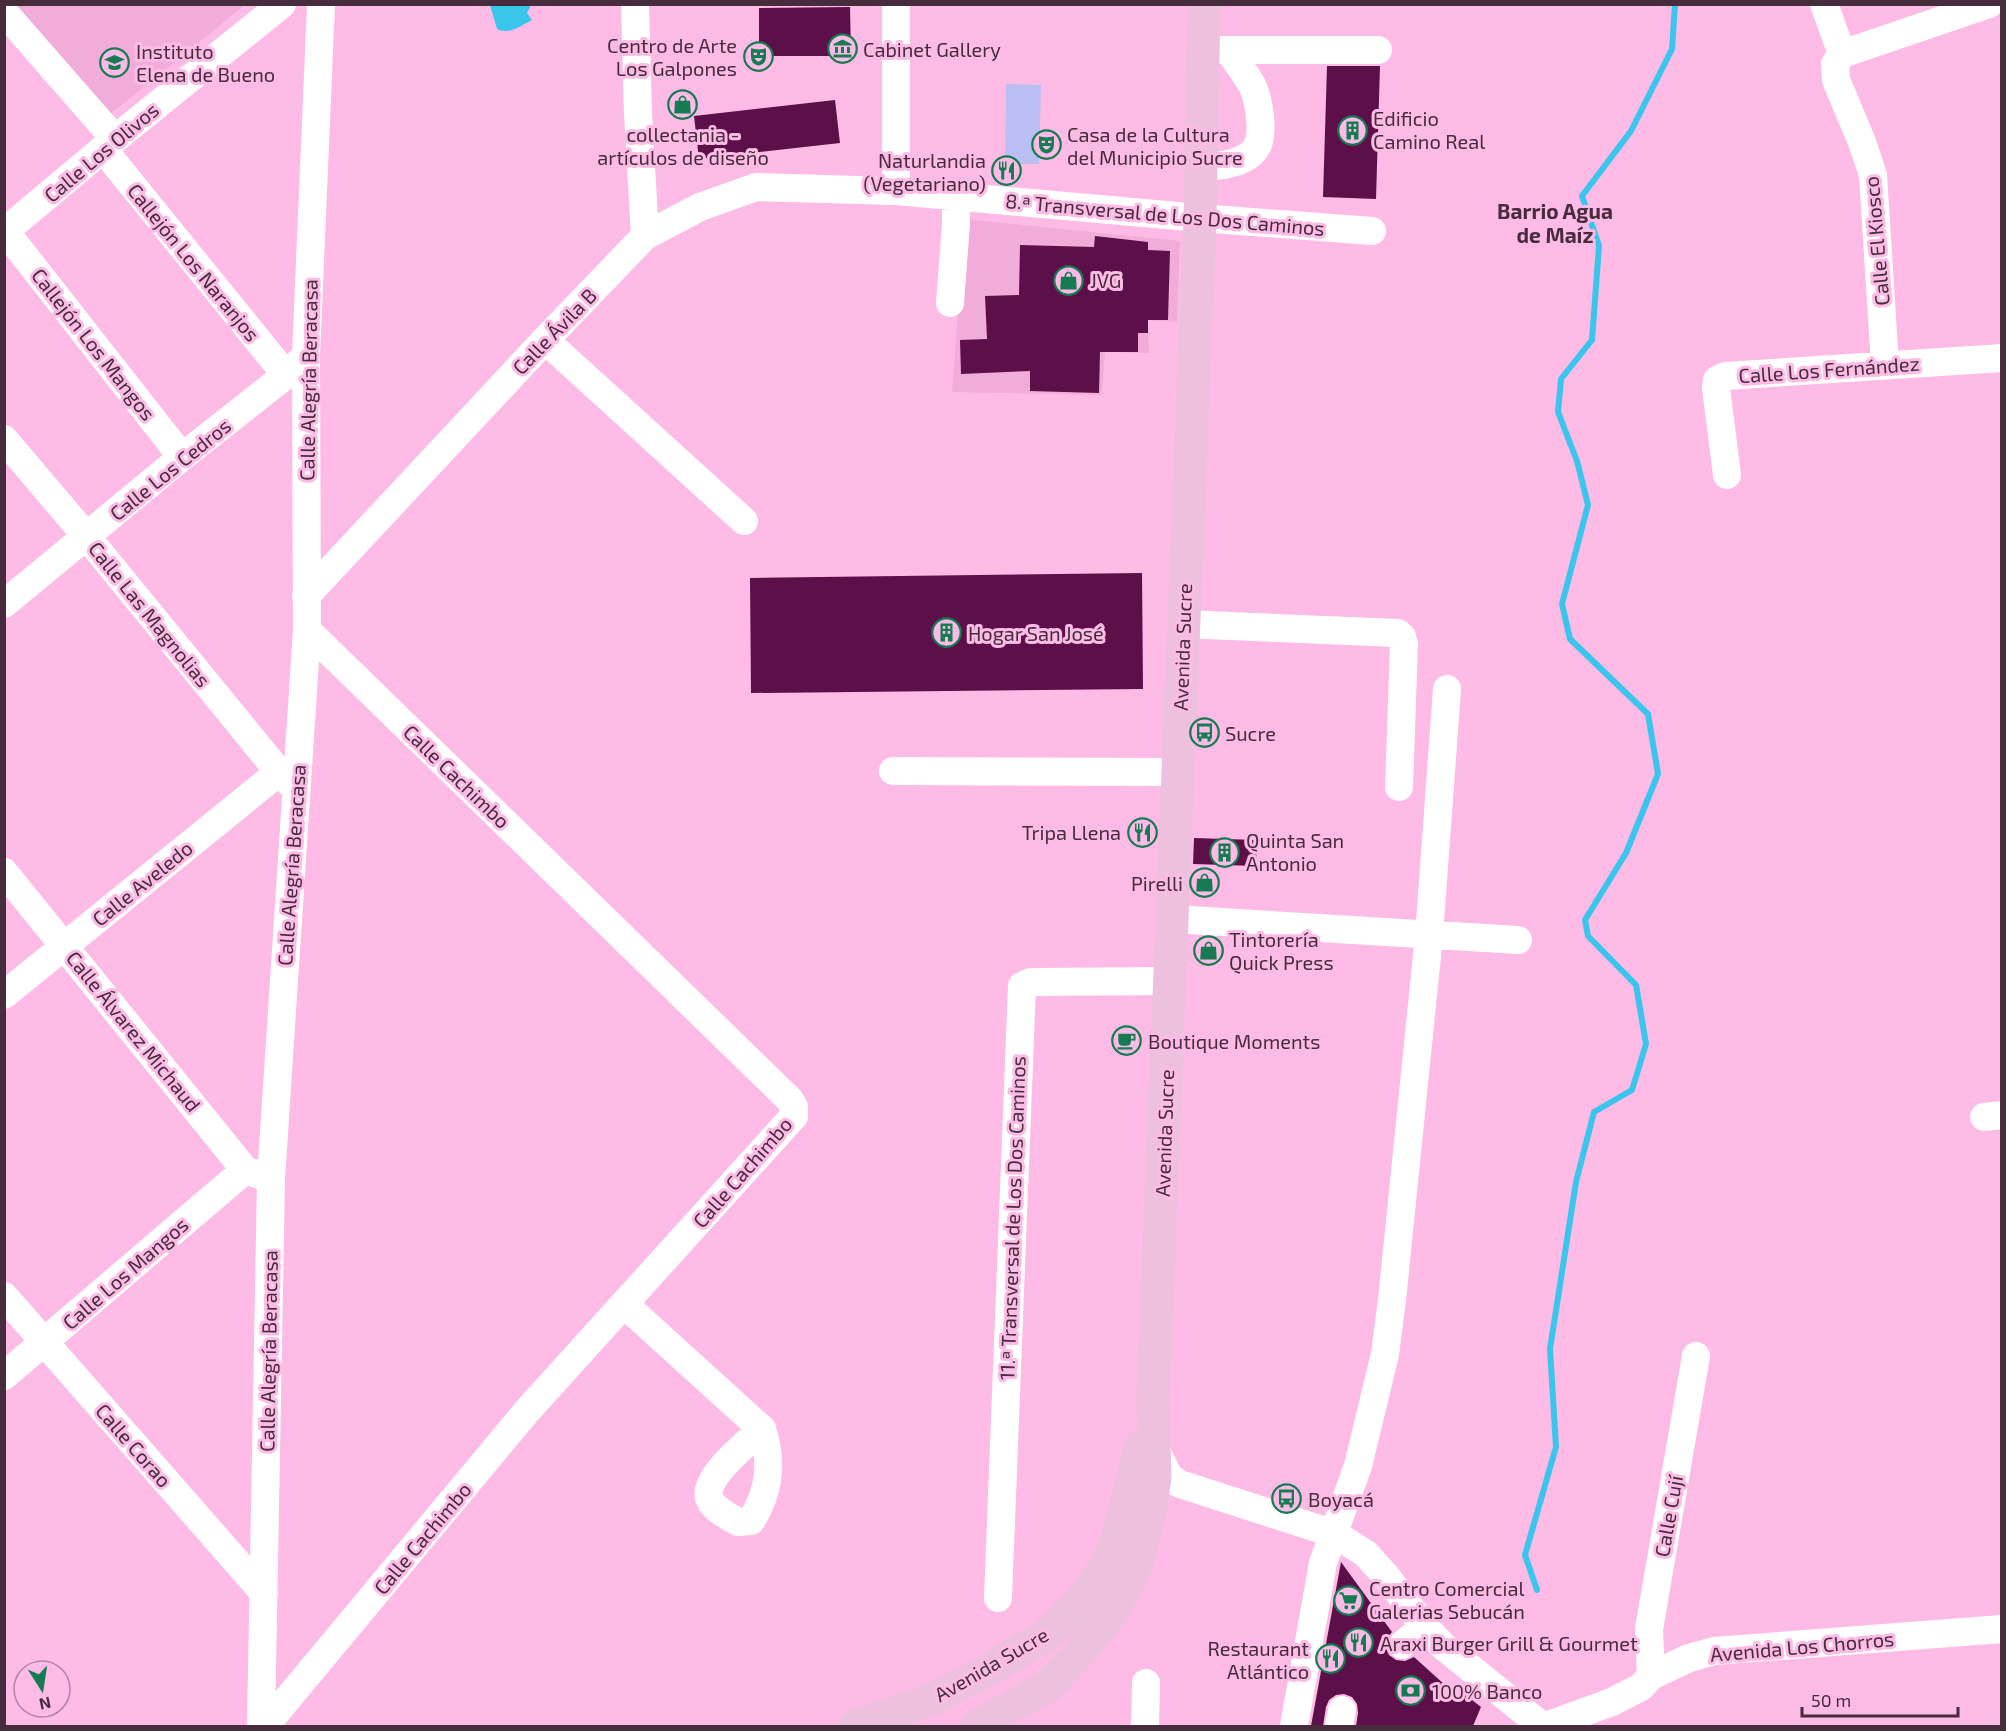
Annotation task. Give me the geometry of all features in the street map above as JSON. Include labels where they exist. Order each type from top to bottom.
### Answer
[{"type":"main road","name":"Avenida Sucre","points":[[977,1726],[1048,1686],[1083,1649],[1110,1615],[1138,1559],[1155,1477],[1153,1398],[1201,168],[1216,50],[1204,4]]},
{"type":"main road","name":"Avenida Sucre","points":[[856,1726],[929,1701],[990,1669],[1047,1635],[1083,1599],[1102,1572],[1117,1540],[1153,1398]]},
{"type":"street","name":"Calle Los Olivos","points":[[5,231],[282,4]]},
{"type":"street","name":"Calle Alegría Beracasa","points":[[263,1726],[264,1593],[258,1175],[287,781],[307,630],[306,356],[321,4]]},
{"type":"street","points":[[635,4],[645,236]]},
{"type":"street","points":[[896,4],[896,191]]},
{"type":"street","points":[[1824,4],[1842,54],[1989,4]]},
{"type":"street","name":"Callejón Los Naranjos","points":[[4,12],[109,144],[286,375]]},
{"type":"street","points":[[1216,50],[1378,50]]},
{"type":"street","points":[[1201,168],[1231,164],[1242,159],[1256,148],[1261,131],[1260,114],[1253,87],[1216,50]]},
{"type":"street","name":"Calle El Kiosco","points":[[1842,54],[1835,64],[1836,80],[1873,175],[1885,365]]},
{"type":"street","name":"8.ª Transversal de Los Dos Caminos","points":[[645,236],[700,207],[756,187],[896,191],[1200,219],[1372,231]]},
{"type":"street","points":[[950,303],[956,196]]},
{"type":"street","name":"Callejón Los Mangos","points":[[5,231],[182,457]]},
{"type":"street","name":"Calle Ávila B","points":[[306,596],[645,236]]},
{"type":"street","points":[[545,340],[744,521]]},
{"type":"street","name":"Calle Los Cedros","points":[[4,604],[182,457],[286,375],[306,356]]},
{"type":"street","name":"Calle Los Fernández","points":[[1728,475],[1716,388],[1717,380],[1725,376],[2001,358]]},
{"type":"street","name":"Calle Las Magnolias","points":[[4,440],[87,537],[287,781]]},
{"type":"street","points":[[1183,624],[1398,633],[1404,644],[1399,787]]},
{"type":"street","name":"Calle Cachimbo","points":[[263,1726],[527,1411],[794,1116],[794,1107],[790,1100],[773,1083],[307,630]]},
{"type":"street","points":[[1294,1726],[1323,1563],[1358,1466],[1384,1354],[1392,1299],[1429,936],[1448,689]]},
{"type":"street","points":[[893,771],[1177,772]]},
{"type":"street","name":"Calle Aveledo","points":[[4,995],[65,945],[287,781]]},
{"type":"street","name":"Calle Álvarez Michaud","points":[[4,872],[258,1175]]},
{"type":"street","points":[[1173,919],[1518,940]]},
{"type":"street","name":"11.ª Transversal de Los Dos Caminos","points":[[998,1598],[1022,986],[1030,982],[1170,981]]},
{"type":"street","name":"Calle Los Mangos","points":[[4,1376],[258,1175]]},
{"type":"street","name":"Calle Corao","points":[[4,1296],[264,1593]]},
{"type":"street","points":[[624,1304],[762,1429]]},
{"type":"street","name":"Calle Cují","points":[[1651,1676],[1649,1629],[1696,1356]]},
{"type":"street","points":[[1156,1450],[1169,1477],[1179,1484],[1335,1534],[1366,1554],[1424,1626],[1462,1664],[1542,1726]]},
{"type":"street","points":[[1138,1559],[1152,1525],[1169,1505],[1181,1501],[1241,1505]]},
{"type":"street","points":[[1402,1645],[1424,1626]]},
{"type":"street","name":"Avenida Los Chorros","points":[[1546,1726],[1612,1702],[1641,1687],[1651,1676],[1689,1658],[1714,1651],[2001,1629]]},
{"type":"street","points":[[1145,1726],[1146,1683]]},
{"type":"shaded area","name":"Instituto Elena de Bueno","points":[[7,5],[245,5],[103,120]]},
{"type":"shaded area","points":[[490,5],[531,5],[527,13],[532,20],[511,30],[502,31],[497,29]]},
{"type":"shaded area","points":[[1006,84],[1041,85],[1039,164],[1005,164]]},
{"type":"shaded area","name":"JVG","points":[[965,219],[1180,241],[1177,322],[1148,320],[1149,353],[1105,352],[1102,395],[952,392]]},
{"type":"building","points":[[850,7],[851,56],[759,56],[759,8]]},
{"type":"building","name":"Edificio Camino Real","points":[[1327,66],[1380,66],[1376,199],[1323,197]]},
{"type":"building","points":[[835,100],[840,143],[699,159],[694,116]]},
{"type":"building","name":"JVG","points":[[1095,236],[1148,242],[1148,250],[1170,251],[1168,320],[1148,320],[1148,333],[1138,333],[1138,352],[1100,352],[1099,393],[1030,391],[1030,371],[961,374],[960,340],[987,339],[985,296],[1019,295],[1020,245],[1094,247]]},
{"type":"building","name":"Hogar San José","points":[[1142,573],[1143,689],[751,693],[750,578]]},
{"type":"building","name":"Quinta San Antonio","points":[[1194,838],[1257,840],[1256,866],[1193,864]]},
{"type":"building","name":"Centro Comercial Galerias Sebucán","points":[[1341,1562],[1392,1632],[1386,1640],[1389,1655],[1396,1660],[1405,1661],[1414,1657],[1445,1685],[1462,1692],[1481,1707],[1473,1726],[1356,1726],[1357,1704],[1352,1697],[1344,1694],[1336,1695],[1329,1700],[1323,1726],[1311,1726]]},
{"type":"waterway","points":[[1537,1590],[1525,1555],[1556,1447],[1550,1349],[1576,1182],[1594,1112],[1632,1090],[1646,1044],[1636,985],[1588,936],[1585,920],[1626,853],[1658,774],[1648,714],[1570,639],[1562,604],[1588,505],[1577,461],[1558,412],[1561,379],[1592,340],[1599,246],[1582,196],[1631,131],[1672,49],[1675,4]]},
{"type":"place","name":"Cabinet Gallery","points":[[842,49]]},
{"type":"place","name":"Centro de Arte Los Galpones","points":[[758,56]]},
{"type":"place","name":"Instituto Elena de Bueno","points":[[115,62]]},
{"type":"place","name":"collectania - artículos de diseño","points":[[683,104]]},
{"type":"place","name":"Edificio Camino Real","points":[[1352,130]]},
{"type":"place","name":"Casa de la Cultura del Municipio Sucre","points":[[1046,145]]},
{"type":"place","name":"Naturlandia (Vegetariano)","points":[[1007,171]]},
{"type":"place","name":"JVG","points":[[1069,280]]},
{"type":"place","name":"Hogar San José","points":[[947,633]]},
{"type":"place","name":"Sucre","points":[[1204,733]]},
{"type":"place","name":"Tripa Llena","points":[[1142,832]]},
{"type":"place","name":"Quinta San Antonio","points":[[1225,852]]},
{"type":"place","name":"Pirelli","points":[[1204,883]]},
{"type":"place","name":"Tintorería Quick Press","points":[[1208,950]]},
{"type":"place","name":"Boutique Moments","points":[[1127,1041]]},
{"type":"place","name":"Boyacá","points":[[1287,1499]]},
{"type":"place","name":"Centro Comercial Galerias Sebucán","points":[[1348,1600]]},
{"type":"place","name":"Araxi Burger Grill & Gourmet","points":[[1359,1643]]},
{"type":"place","name":"Restaurant Atlántico","points":[[1330,1659]]},
{"type":"place","name":"100% Banco","points":[[1411,1691]]},
{"type":"district","name":"Barrio Agua de Maíz","points":[[1555,222]]}]
